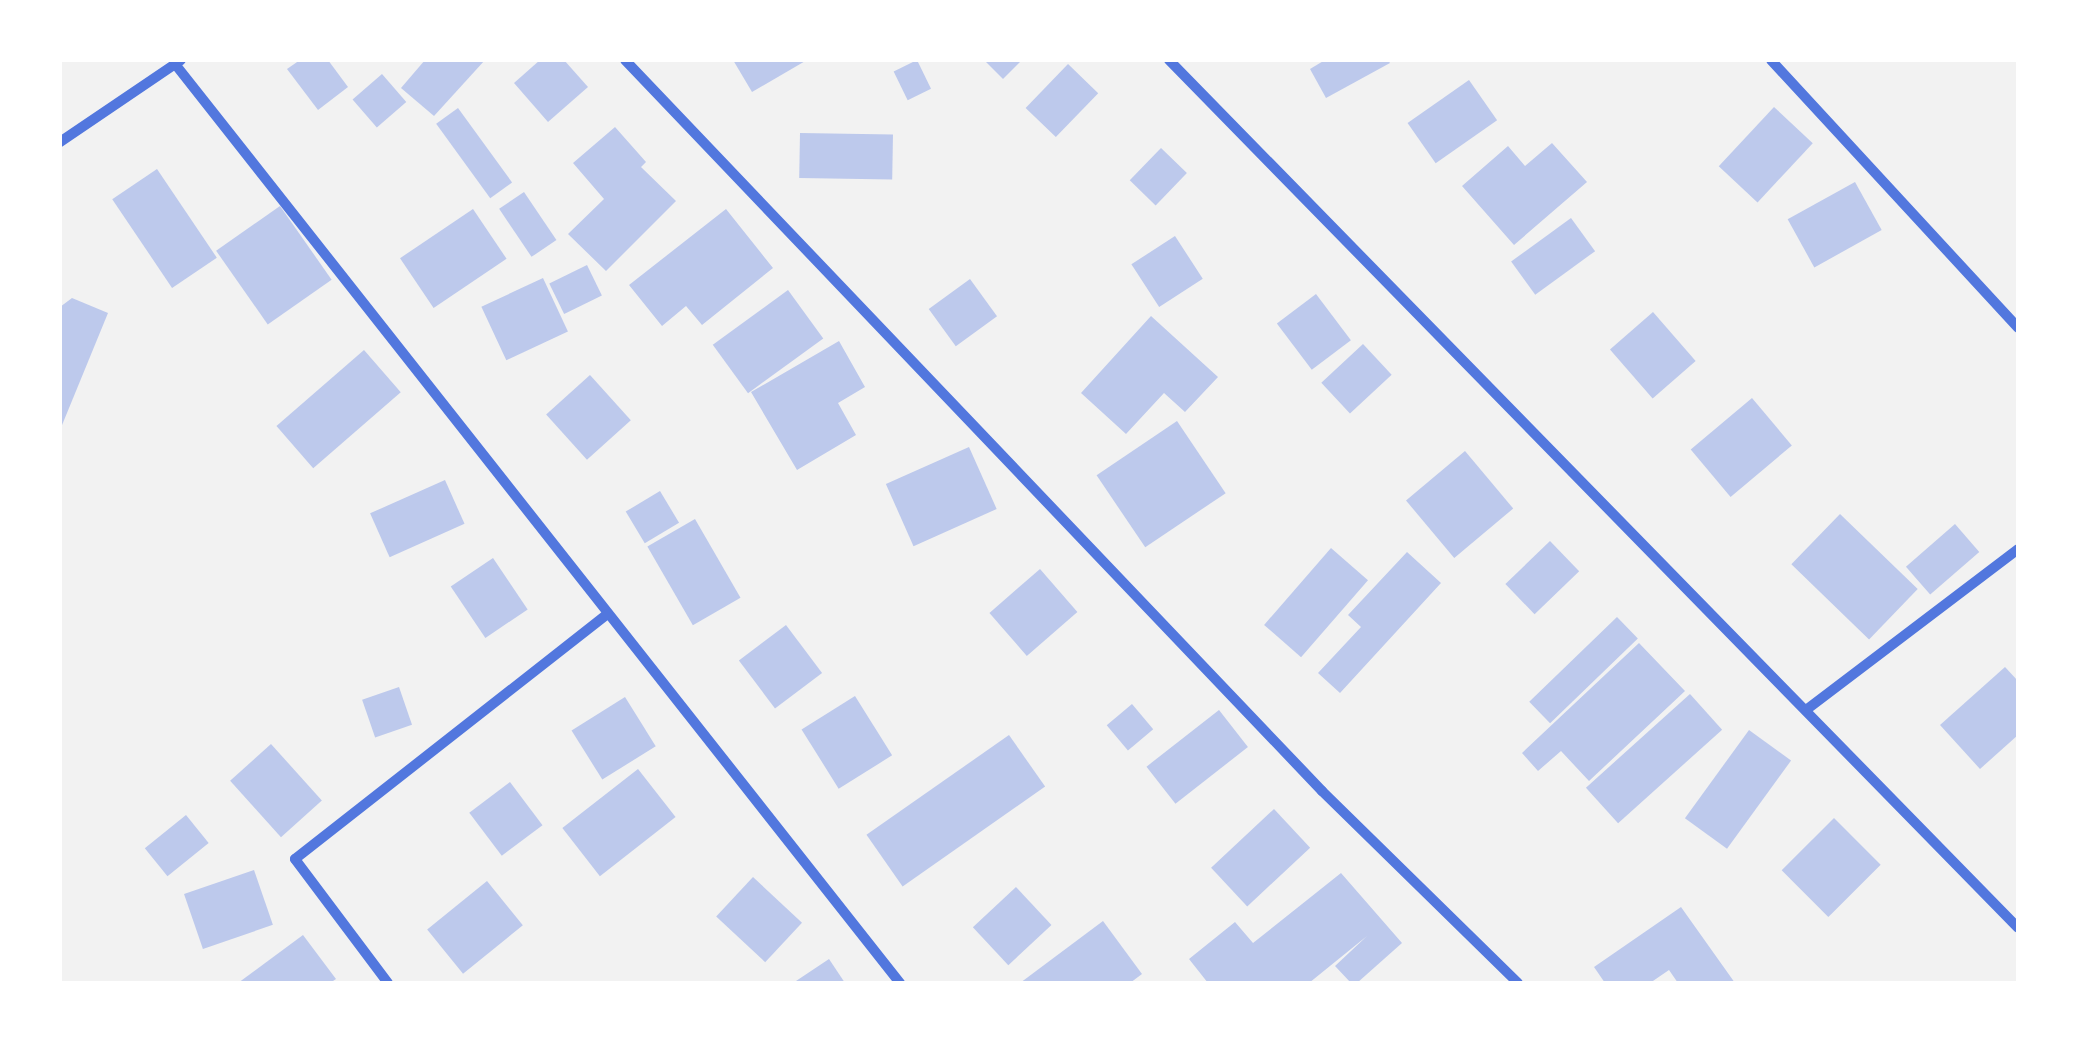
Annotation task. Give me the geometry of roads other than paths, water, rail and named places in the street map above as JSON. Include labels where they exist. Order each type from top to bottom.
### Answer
[{"type":"street","points":[[625,60],[1322,791],[1518,983]]},
{"type":"street","points":[[1169,60],[2018,928]]},
{"type":"street","points":[[1771,60],[2018,328]]},
{"type":"street","points":[[60,142],[178,62],[900,983]]},
{"type":"street","points":[[1806,710],[2018,549]]},
{"type":"street","points":[[388,983],[294,858],[608,614]]}]
